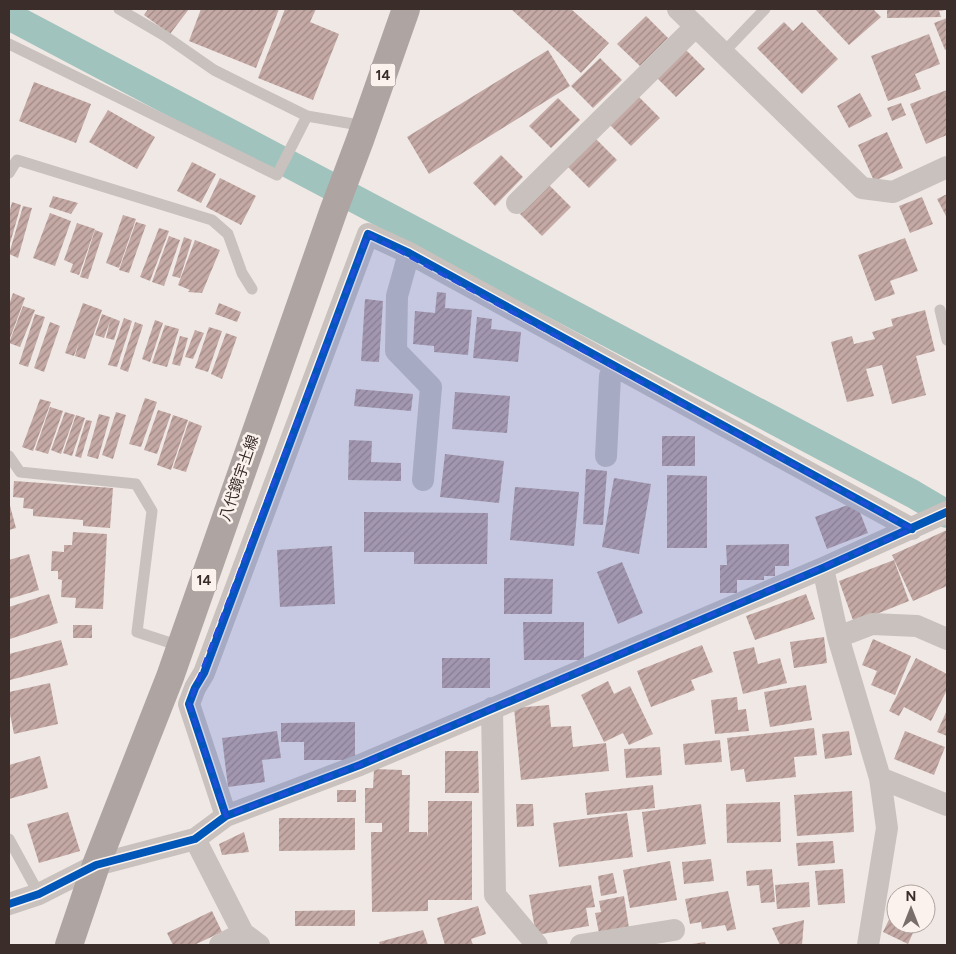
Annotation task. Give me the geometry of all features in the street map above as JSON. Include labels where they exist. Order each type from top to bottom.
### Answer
[{"type":"main road","name":"八代鏡宇土線","points":[[68,945],[96,865],[178,653],[406,9]]},
{"type":"street","points":[[678,9],[862,188],[893,192],[947,167]]},
{"type":"street","points":[[517,204],[696,26]]},
{"type":"street","points":[[226,816],[189,704],[195,688],[204,673],[368,234],[409,253],[616,368],[913,528]]},
{"type":"street","points":[[409,253],[397,296],[396,351],[431,387],[423,480]]},
{"type":"street","points":[[606,456],[610,376],[616,368]]},
{"type":"street","points":[[9,904],[39,894],[96,865],[195,839],[226,816],[360,765],[823,568],[947,512]]},
{"type":"street","points":[[823,568],[838,637],[880,778],[887,828],[868,945]]},
{"type":"street","points":[[838,637],[872,624],[917,626],[947,639]]},
{"type":"street","points":[[178,653],[204,673]]},
{"type":"street","points":[[492,708],[495,895],[537,945]]},
{"type":"street","points":[[880,778],[947,805]]},
{"type":"street","points":[[195,839],[251,939],[220,945]]},
{"type":"street","points":[[581,945],[674,930]]},
{"type":"lane","points":[[119,9],[165,36],[214,70],[307,116],[363,133]]},
{"type":"lane","points":[[724,52],[765,9]]},
{"type":"lane","points":[[9,44],[277,175],[307,116]]},
{"type":"lane","points":[[9,173],[18,160],[212,220],[228,234],[242,274],[252,289]]},
{"type":"lane","points":[[940,310],[947,340]]},
{"type":"lane","points":[[9,456],[20,472],[136,484],[152,511],[137,632],[178,653]]},
{"type":"lane","points":[[9,839],[39,894]]},
{"type":"highlighted area","points":[[368,234],[912,529],[360,765],[226,816],[189,704]]},
{"type":"building","points":[[148,9],[189,9],[170,34],[144,15]]},
{"type":"building","points":[[201,9],[279,9],[256,68],[189,41]]},
{"type":"building","points":[[285,9],[316,9],[310,22],[339,34],[313,100],[258,78]]},
{"type":"building","points":[[511,9],[571,9],[609,43],[581,73]]},
{"type":"building","points":[[815,9],[873,9],[881,17],[849,45]]},
{"type":"building","points":[[887,9],[946,10],[939,11],[941,17],[887,18]]},
{"type":"building","points":[[646,16],[668,38],[640,66],[617,44]]},
{"type":"building","points":[[947,18],[947,49],[945,50],[934,23]]},
{"type":"building","points":[[784,22],[793,31],[802,22],[838,59],[802,94],[757,48]]},
{"type":"building","points":[[929,34],[940,64],[915,74],[921,89],[888,101],[871,56]]},
{"type":"building","points":[[683,47],[705,69],[676,97],[654,75]]},
{"type":"building","points":[[548,50],[570,86],[429,174],[407,137]]},
{"type":"building","points":[[600,58],[622,80],[593,108],[571,86]]},
{"type":"building","points":[[34,82],[91,104],[76,143],[19,121]]},
{"type":"building","points":[[947,90],[947,135],[926,144],[910,104]]},
{"type":"building","points":[[860,93],[872,116],[849,128],[837,106]]},
{"type":"building","points":[[638,96],[660,118],[631,146],[609,124]]},
{"type":"building","points":[[558,98],[580,120],[551,148],[529,126]]},
{"type":"building","points":[[901,103],[906,115],[892,121],[887,108]]},
{"type":"building","points":[[108,110],[155,137],[137,169],[89,142]]},
{"type":"building","points":[[887,132],[903,168],[874,181],[858,145]]},
{"type":"building","points":[[595,138],[617,160],[589,188],[567,166]]},
{"type":"building","points":[[501,155],[523,177],[495,206],[473,183]]},
{"type":"building","points":[[192,162],[216,174],[201,203],[177,191]]},
{"type":"building","points":[[220,178],[256,196],[241,225],[206,207]]},
{"type":"building","points":[[549,185],[571,207],[542,236],[520,214]]},
{"type":"building","points":[[947,194],[947,218],[937,199]]},
{"type":"building","points":[[53,196],[78,203],[71,214],[49,207]]},
{"type":"building","points":[[922,197],[933,224],[910,233],[899,206]]},
{"type":"building","points":[[12,202],[21,205],[9,247],[9,214]]},
{"type":"building","points":[[23,206],[32,208],[18,258],[9,254]]},
{"type":"building","points":[[50,213],[71,221],[55,266],[33,258]]},
{"type":"building","points":[[123,215],[136,219],[119,268],[106,263]]},
{"type":"building","points":[[136,222],[146,225],[129,273],[119,270]]},
{"type":"building","points":[[77,223],[95,229],[79,275],[70,272],[73,264],[64,260]]},
{"type":"building","points":[[159,228],[169,231],[150,281],[140,277]]},
{"type":"building","points":[[95,230],[103,233],[88,279],[80,277]]},
{"type":"building","points":[[169,236],[180,240],[164,286],[152,282]]},
{"type":"building","points":[[184,237],[192,240],[180,278],[172,276]]},
{"type":"building","points":[[905,238],[918,271],[890,281],[895,294],[875,301],[858,255]]},
{"type":"building","points":[[195,240],[220,250],[202,293],[188,292],[190,290],[178,285]]},
{"type":"building","points":[[437,292],[446,293],[445,308],[472,310],[468,355],[434,352],[434,346],[413,344],[415,311],[435,313]]},
{"type":"building","points":[[13,293],[25,298],[9,341],[9,305]]},
{"type":"building","points":[[365,299],[383,301],[379,362],[361,361]]},
{"type":"building","points":[[83,303],[102,310],[85,359],[75,356],[79,342],[74,356],[65,353]]},
{"type":"building","points":[[219,303],[241,312],[237,322],[215,314]]},
{"type":"building","points":[[23,306],[35,310],[20,347],[9,343]]},
{"type":"building","points":[[925,310],[935,351],[916,356],[926,395],[892,404],[882,365],[866,369],[874,396],[847,402],[831,342],[852,336],[854,344],[875,339],[872,332],[893,326],[891,319]]},
{"type":"building","points":[[35,314],[45,317],[28,367],[19,364]]},
{"type":"building","points":[[102,314],[120,321],[114,340],[106,338],[110,321],[104,338],[95,335]]},
{"type":"building","points":[[477,317],[492,319],[491,329],[521,332],[518,362],[473,358]]},
{"type":"building","points":[[124,318],[132,321],[117,367],[108,365]]},
{"type":"building","points":[[155,320],[163,323],[150,362],[142,359]]},
{"type":"building","points":[[50,322],[60,326],[44,372],[34,368]]},
{"type":"building","points":[[135,322],[143,325],[128,372],[120,369]]},
{"type":"building","points":[[165,325],[179,329],[167,367],[152,363]]},
{"type":"building","points":[[209,327],[222,331],[208,372],[195,368]]},
{"type":"building","points":[[195,330],[204,333],[193,359],[185,357]]},
{"type":"building","points":[[226,333],[237,337],[222,379],[211,374]]},
{"type":"building","points":[[180,336],[188,338],[180,366],[172,364]]},
{"type":"building","points":[[356,389],[413,394],[411,411],[354,406]]},
{"type":"building","points":[[455,392],[510,396],[507,433],[452,429]]},
{"type":"building","points":[[145,398],[157,402],[141,447],[129,444]]},
{"type":"building","points":[[40,399],[51,402],[33,451],[22,447]]},
{"type":"building","points":[[50,407],[63,411],[48,454],[35,450]]},
{"type":"building","points":[[158,410],[171,414],[157,454],[144,450]]},
{"type":"building","points":[[65,412],[75,415],[61,454],[51,450]]},
{"type":"building","points":[[116,412],[126,415],[113,459],[102,455]]},
{"type":"building","points":[[99,414],[110,417],[98,459],[87,456]]},
{"type":"building","points":[[76,415],[85,418],[72,456],[63,453]]},
{"type":"building","points":[[173,415],[188,420],[171,470],[157,465]]},
{"type":"building","points":[[86,420],[92,421],[81,458],[75,456]]},
{"type":"building","points":[[189,421],[202,426],[186,472],[173,468]]},
{"type":"building","points":[[662,436],[695,436],[695,466],[662,466]]},
{"type":"building","points":[[349,440],[372,441],[371,462],[401,463],[401,481],[348,480]]},
{"type":"building","points":[[445,454],[504,461],[499,503],[440,497]]},
{"type":"building","points":[[586,469],[607,471],[603,525],[583,524]]},
{"type":"building","points":[[667,475],[707,476],[707,548],[667,548]]},
{"type":"building","points":[[614,478],[651,484],[639,554],[602,547]]},
{"type":"building","points":[[14,481],[113,488],[110,528],[83,526],[83,520],[33,516],[33,509],[23,508],[24,498],[13,497]]},
{"type":"building","points":[[515,487],[579,492],[574,546],[510,540]]},
{"type":"building","points":[[9,502],[16,528],[9,530]]},
{"type":"building","points":[[856,502],[868,533],[827,549],[815,517]]},
{"type":"building","points":[[364,512],[488,513],[487,564],[414,564],[414,552],[364,552]]},
{"type":"building","points":[[947,530],[947,586],[913,601],[892,555]]},
{"type":"building","points":[[73,532],[107,534],[103,609],[75,608],[76,598],[61,597],[62,580],[58,579],[58,571],[51,571],[52,551],[64,552],[64,545],[72,545]]},
{"type":"building","points":[[789,544],[789,566],[775,566],[775,576],[764,576],[764,580],[737,580],[737,593],[720,593],[720,565],[727,565],[726,545]]},
{"type":"building","points":[[332,546],[335,604],[280,607],[277,550]]},
{"type":"building","points":[[29,554],[39,590],[9,599],[9,560]]},
{"type":"building","points":[[894,560],[909,601],[854,623],[839,581]]},
{"type":"building","points":[[622,562],[643,613],[618,624],[597,572]]},
{"type":"building","points":[[504,578],[553,579],[552,614],[504,614]]},
{"type":"building","points":[[49,594],[58,623],[10,639],[9,607]]},
{"type":"building","points":[[806,594],[815,619],[755,640],[746,616]]},
{"type":"building","points":[[523,622],[584,622],[584,660],[524,660]]},
{"type":"building","points":[[73,625],[92,625],[92,638],[73,638]]},
{"type":"building","points":[[824,637],[827,663],[794,668],[790,642]]},
{"type":"building","points":[[873,639],[911,656],[895,695],[871,685],[877,671],[862,665]]},
{"type":"building","points":[[61,640],[68,665],[10,680],[9,654]]},
{"type":"building","points":[[702,645],[713,672],[691,680],[695,690],[651,707],[637,671]]},
{"type":"building","points":[[754,647],[758,664],[780,658],[787,683],[743,694],[733,652]]},
{"type":"building","points":[[442,658],[490,658],[490,688],[442,688]]},
{"type":"building","points":[[916,658],[947,674],[947,690],[931,721],[904,707],[899,716],[889,711]]},
{"type":"building","points":[[608,681],[614,694],[630,686],[653,734],[629,745],[623,733],[604,742],[581,695]]},
{"type":"building","points":[[50,683],[58,724],[14,734],[9,709],[9,692]]},
{"type":"building","points":[[806,685],[812,720],[770,727],[764,692]]},
{"type":"building","points":[[737,697],[738,710],[746,709],[749,731],[715,734],[711,700]]},
{"type":"building","points":[[549,705],[551,727],[571,726],[573,747],[606,743],[609,771],[521,780],[514,708]]},
{"type":"building","points":[[947,710],[947,736],[937,732]]},
{"type":"building","points":[[355,722],[355,760],[304,760],[304,742],[281,742],[281,723]]},
{"type":"building","points":[[814,728],[817,755],[794,757],[796,777],[746,782],[744,769],[731,771],[727,738]]},
{"type":"building","points":[[277,731],[281,758],[262,760],[265,782],[228,787],[222,738]]},
{"type":"building","points":[[849,731],[852,755],[825,759],[822,734]]},
{"type":"building","points":[[905,731],[945,747],[934,775],[894,759]]},
{"type":"building","points":[[720,740],[722,762],[685,765],[683,744]]},
{"type":"building","points":[[660,747],[662,775],[626,778],[624,749]]},
{"type":"building","points":[[445,751],[478,751],[479,793],[445,793]]},
{"type":"building","points":[[40,756],[48,788],[9,799],[9,765]]},
{"type":"building","points":[[374,769],[402,770],[402,775],[410,775],[409,832],[427,832],[428,837],[428,801],[472,801],[472,900],[428,900],[428,911],[372,912],[371,832],[382,832],[382,823],[365,823],[365,788],[373,788]]},
{"type":"building","points":[[653,785],[655,808],[587,815],[585,793]]},
{"type":"building","points":[[337,790],[356,790],[356,802],[337,802]]},
{"type":"building","points":[[852,791],[854,832],[797,836],[794,795]]},
{"type":"building","points":[[780,802],[781,842],[727,843],[726,804]]},
{"type":"building","points":[[516,804],[533,804],[534,826],[517,827]]},
{"type":"building","points":[[701,804],[706,844],[647,852],[642,812]]},
{"type":"building","points":[[68,812],[80,851],[39,863],[27,824]]},
{"type":"building","points":[[627,813],[633,857],[559,867],[553,823]]},
{"type":"building","points":[[279,818],[355,818],[355,850],[279,851]]},
{"type":"building","points":[[244,832],[249,852],[222,855],[219,844]]},
{"type":"building","points":[[833,841],[835,863],[798,866],[796,843]]},
{"type":"building","points":[[711,859],[714,881],[684,884],[682,862]]},
{"type":"building","points":[[670,861],[677,900],[630,908],[623,870]]},
{"type":"building","points":[[772,869],[775,902],[761,903],[759,885],[747,886],[746,871]]},
{"type":"building","points":[[843,869],[845,903],[818,905],[815,871]]},
{"type":"building","points":[[613,873],[617,893],[601,896],[598,876]]},
{"type":"building","points":[[809,882],[810,907],[777,909],[775,885]]},
{"type":"building","points":[[591,885],[595,907],[586,908],[589,926],[536,935],[529,895]]},
{"type":"building","points":[[728,891],[736,929],[727,931],[725,925],[702,929],[701,922],[690,924],[685,899]]},
{"type":"building","points":[[624,896],[629,928],[599,933],[595,913],[601,912],[599,901]]},
{"type":"building","points":[[478,906],[486,934],[471,939],[473,945],[445,945],[437,918]]},
{"type":"building","points":[[355,910],[355,926],[295,926],[295,911]]},
{"type":"building","points":[[212,911],[222,932],[194,945],[173,945],[167,933]]},
{"type":"building","points":[[804,920],[802,945],[780,945],[772,928]]},
{"type":"building","points":[[423,930],[428,945],[380,945],[379,942]]},
{"type":"building","points":[[887,934],[912,934],[908,944]]},
{"type":"building","points":[[705,942],[706,945],[692,945],[692,944]]},
{"type":"waterway","points":[[9,16],[913,494],[947,514]]},
{"type":"cycle path","points":[[226,816],[189,704],[195,688],[204,673],[368,234],[409,253],[912,529]]},
{"type":"cycle path","points":[[9,904],[39,894],[96,865],[195,839],[226,816],[360,765],[823,568],[947,512]]}]
